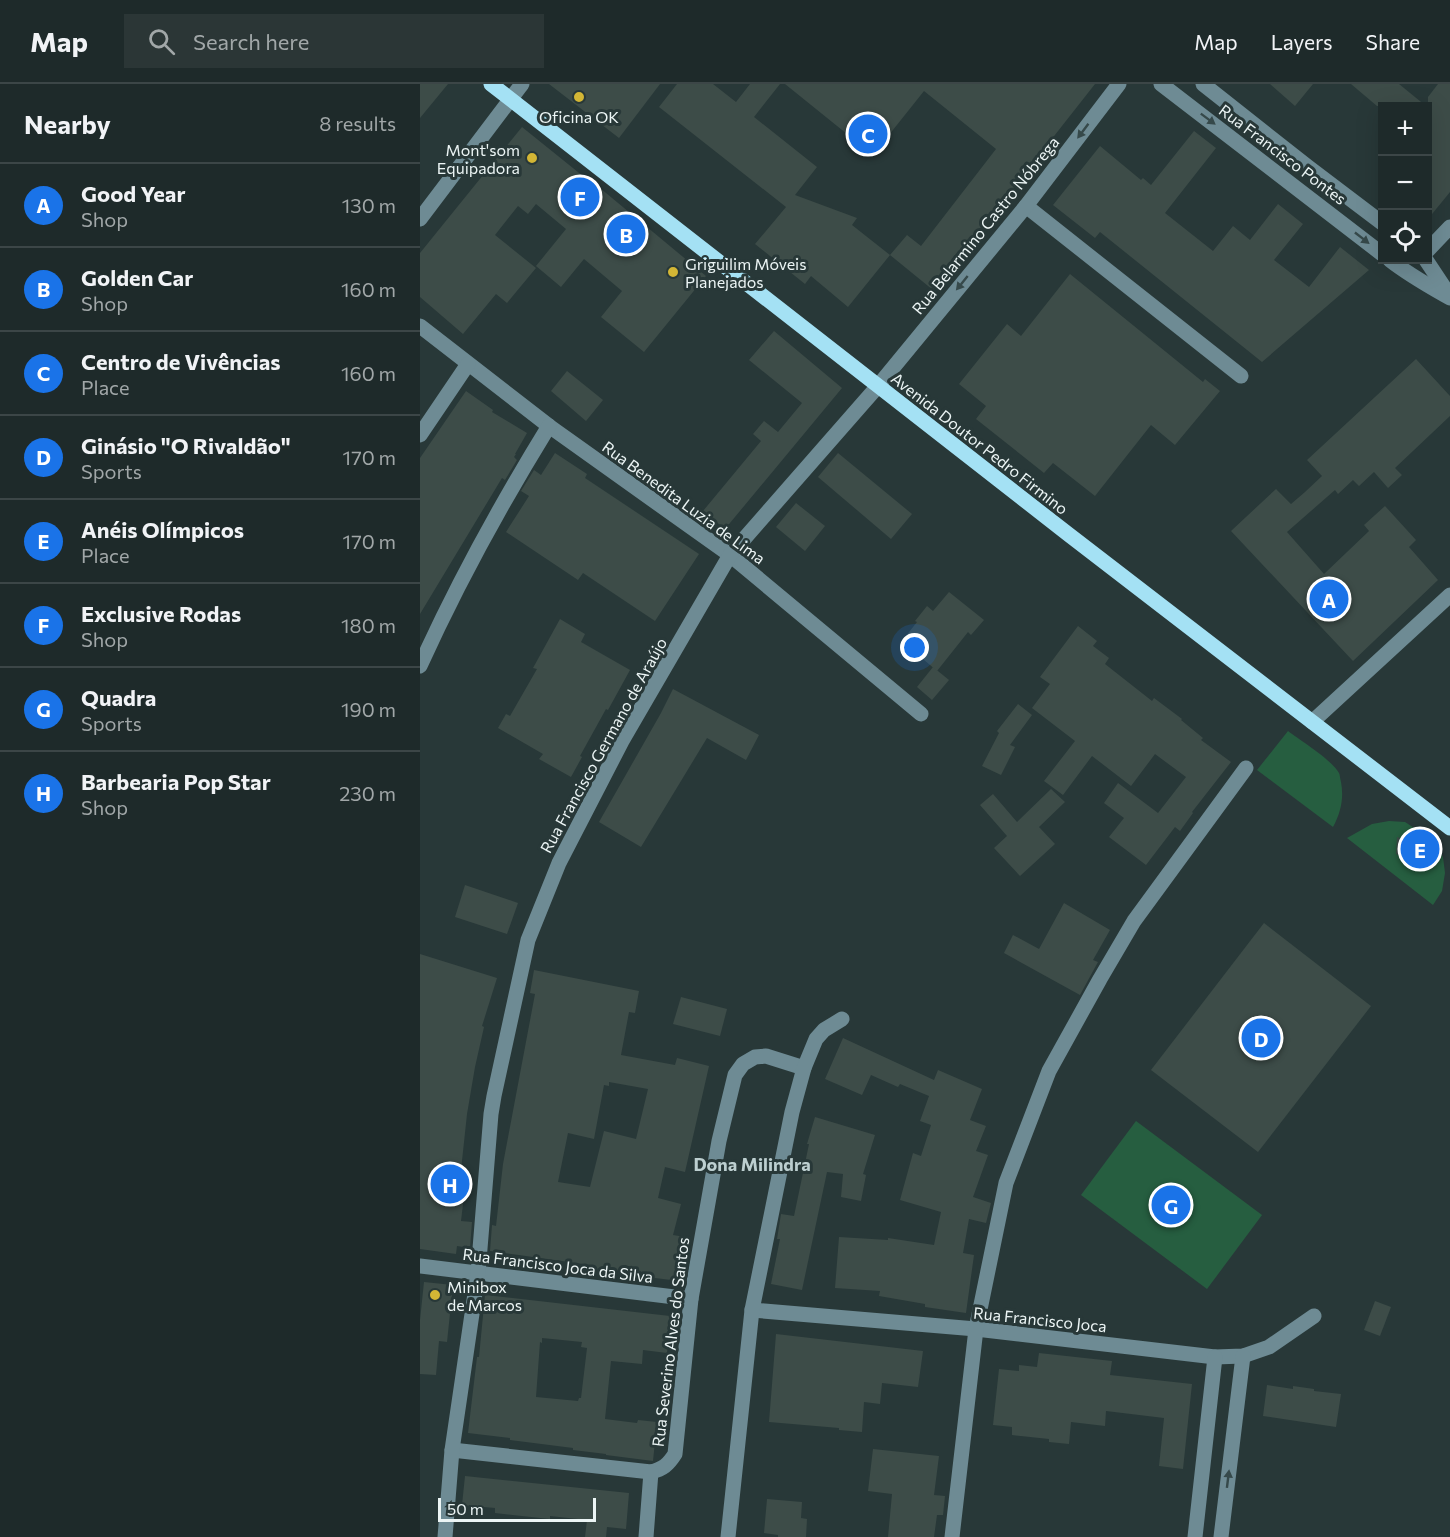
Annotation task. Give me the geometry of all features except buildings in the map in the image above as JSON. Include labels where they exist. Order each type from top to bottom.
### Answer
[{"type":"main road","name":"Avenida Doutor Pedro Firmino","points":[[491,84],[1068,534],[1450,828]]},
{"type":"street","points":[[420,219],[522,84]]},
{"type":"street","name":"Rua Belarmino Castro Nóbrega","points":[[878,386],[1026,206],[1119,84]]},
{"type":"street","name":"Rua Francisco Pontes","points":[[1161,84],[1378,250]]},
{"type":"street","name":"Rua Francisco Pontes","points":[[1203,84],[1378,219]]},
{"type":"street","points":[[1026,206],[1241,375]]},
{"type":"street","points":[[1432,246],[1450,227]]},
{"type":"street","points":[[1395,264],[1450,297]]},
{"type":"street","points":[[1407,273],[1415,264]]},
{"type":"street","points":[[1429,264],[1450,297]]},
{"type":"street","name":"Rua Benedita Luzia de Lima","points":[[420,326],[549,426],[730,555],[921,714]]},
{"type":"street","points":[[420,435],[468,364]]},
{"type":"street","name":"Rua Francisco Germano de Araújo","points":[[445,1537],[452,1450],[478,1273],[491,1114],[528,940],[559,863],[617,751],[730,555],[878,386]]},
{"type":"street","points":[[420,666],[445,611],[502,503],[549,426]]},
{"type":"street","points":[[1312,722],[1450,595]]},
{"type":"street","points":[[952,1537],[976,1329],[1006,1183],[1049,1071],[1100,978],[1134,921],[1246,768]]},
{"type":"street","points":[[728,1537],[752,1310],[792,1112],[804,1068],[816,1039],[824,1030],[842,1019]]},
{"type":"street","name":"Rua Severino Alves do Santos","points":[[651,1472],[660,1470],[669,1464],[675,1454],[691,1299],[719,1141],[735,1075],[743,1064],[755,1057],[766,1056],[804,1068]]},
{"type":"street","name":"Rua Francisco Joca da Silva","points":[[420,1266],[691,1299]]},
{"type":"street","name":"Rua Francisco Joca","points":[[752,1310],[976,1329],[1215,1357],[1243,1356],[1269,1347],[1314,1316]]},
{"type":"street","points":[[1221,1537],[1243,1356]]},
{"type":"street","points":[[1195,1537],[1215,1357]]},
{"type":"street","points":[[452,1450],[651,1472],[646,1537]]},
{"type":"green space","points":[[1288,731],[1323,756],[1339,773],[1342,799],[1333,827],[1257,770]]},
{"type":"green space","points":[[1389,821],[1405,822],[1422,833],[1433,841],[1443,857],[1445,873],[1442,891],[1433,905],[1347,838],[1372,824]]},
{"type":"green space","points":[[1136,1121],[1262,1215],[1207,1289],[1081,1195]]},
{"type":"place","name":"Oficina OK","points":[[579,97]]},
{"type":"place","name":"Centro de Vivências","points":[[868,134]]},
{"type":"place","name":"Mont'som Equipadora","points":[[532,158]]},
{"type":"place","name":"Exclusive Rodas","points":[[580,197]]},
{"type":"place","name":"Golden Car","points":[[626,234]]},
{"type":"place","name":"Griguilim Móveis Planejados","points":[[673,272]]},
{"type":"place","name":"Good Year","points":[[1329,599]]},
{"type":"place","name":"Anéis Olímpicos","points":[[1420,849]]},
{"type":"place","name":"Ginásio \"O Rivaldão\"","points":[[1261,1038]]},
{"type":"place","name":"Barbearia Pop Star","points":[[450,1184]]},
{"type":"place","name":"Quadra","points":[[1171,1205]]},
{"type":"place","name":"Minibox de Marcos","points":[[435,1295]]},
{"type":"district","name":"Dona Milindra","points":[[752,1164]]}]
